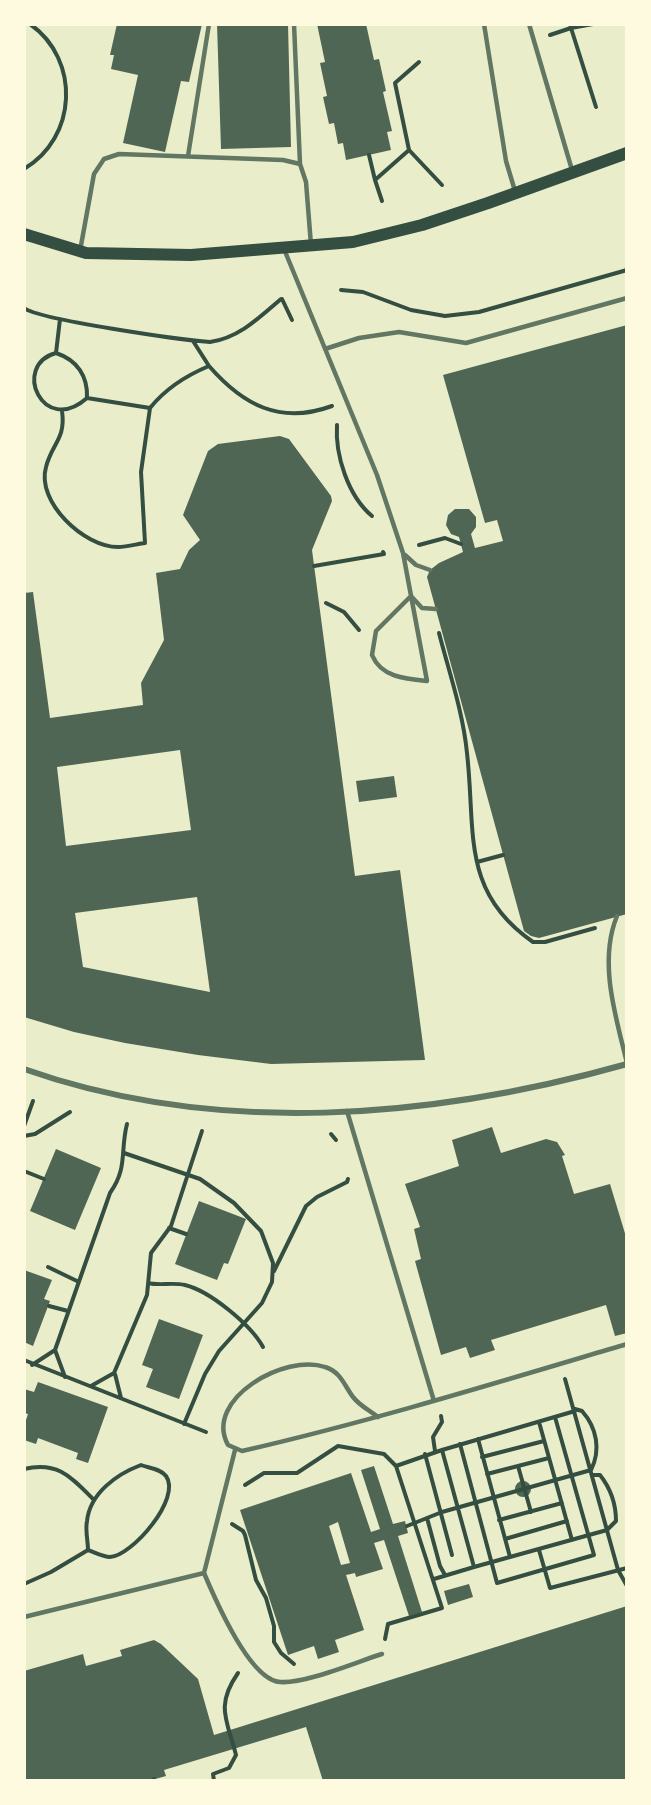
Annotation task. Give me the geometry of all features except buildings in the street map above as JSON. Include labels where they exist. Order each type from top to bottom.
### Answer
[{"type":"main road","points":[[24,234],[80,251],[191,255],[353,242],[422,225],[516,194],[627,153]]},
{"type":"street","points":[[24,1069],[116,1097],[192,1109],[264,1113],[347,1111],[414,1106],[498,1093],[627,1064]]},
{"type":"lane","points":[[188,156],[209,24]]},
{"type":"lane","points":[[294,24],[300,164],[306,182],[311,246]]},
{"type":"lane","points":[[484,24],[506,161],[516,194]]},
{"type":"lane","points":[[529,24],[572,173]]},
{"type":"lane","points":[[80,251],[94,174],[104,159],[118,154],[283,160],[300,164]]},
{"type":"lane","points":[[284,249],[376,475],[403,553],[427,681],[406,679],[381,669],[372,655],[374,635],[411,596]]},
{"type":"lane","points":[[325,349],[359,338],[399,332],[466,343],[627,298]]},
{"type":"lane","points":[[403,553],[416,565],[430,570]]},
{"type":"lane","points":[[411,596],[422,608],[436,609]]},
{"type":"lane","points":[[616,919],[609,940],[608,966],[627,1064]]},
{"type":"lane","points":[[347,1111],[434,1401]]},
{"type":"lane","points":[[378,1417],[360,1405],[338,1374],[327,1367],[315,1364],[289,1367],[256,1379],[244,1388],[228,1413],[224,1433],[228,1445],[235,1450],[242,1451],[378,1417],[627,1344]]},
{"type":"lane","points":[[235,1450],[204,1573],[250,1659],[268,1679],[287,1682],[382,1654]]},
{"type":"lane","points":[[24,1617],[204,1573]]},
{"type":"path","points":[[24,169],[41,158],[53,143],[61,128],[66,107],[66,83],[59,62],[39,30],[30,24]]},
{"type":"path","points":[[594,24],[570,26],[596,106]]},
{"type":"path","points":[[419,62],[395,83],[409,150],[442,184]]},
{"type":"path","points":[[375,180],[409,150]]},
{"type":"path","points":[[369,155],[382,201]]},
{"type":"path","points":[[341,290],[363,292],[411,310],[444,316],[479,312],[627,270]]},
{"type":"path","points":[[24,308],[30,312],[60,318],[193,341],[226,340],[249,326],[284,298],[295,328]]},
{"type":"path","points":[[56,353],[60,318]]},
{"type":"path","points":[[193,341],[209,366],[238,396],[261,407],[283,414],[293,414],[332,406]]},
{"type":"path","points":[[87,398],[88,387],[76,363],[56,353],[48,355],[34,372],[33,382],[43,402],[53,409],[63,411],[73,408],[87,398],[150,408]]},
{"type":"path","points":[[63,411],[64,427],[45,467],[47,494],[57,512],[70,524],[105,545],[118,547],[146,543],[141,472],[150,408],[163,392],[192,373],[209,366]]},
{"type":"path","points":[[329,400],[335,412]]},
{"type":"path","points":[[338,417],[336,439],[344,473],[364,510],[374,518]]},
{"type":"path","points":[[418,545],[445,538],[461,544]]},
{"type":"path","points":[[314,566],[384,554],[381,545]]},
{"type":"path","points":[[326,603],[344,612],[362,632],[374,635]]},
{"type":"path","points":[[439,633],[463,724],[477,862],[487,895],[502,917],[533,942],[544,942],[616,919]]},
{"type":"path","points":[[477,862],[503,855]]},
{"type":"path","points":[[24,1126],[33,1101]]},
{"type":"path","points":[[24,1136],[35,1134],[70,1112]]},
{"type":"path","points":[[32,1365],[55,1350],[110,1193],[122,1174],[123,1140],[127,1124]]},
{"type":"path","points":[[91,1386],[114,1373],[147,1294],[151,1253],[170,1228],[202,1131]]},
{"type":"path","points":[[124,1153],[189,1174],[234,1203],[261,1231],[273,1263],[273,1274]]},
{"type":"path","points":[[24,1171],[44,1179]]},
{"type":"path","points":[[184,1424],[205,1374],[219,1351],[262,1303],[273,1274],[306,1206],[317,1197],[347,1182]]},
{"type":"path","points":[[170,1228],[186,1234]]},
{"type":"path","points":[[48,1267],[79,1282]]},
{"type":"path","points":[[148,1283],[188,1285],[224,1307],[245,1324],[263,1347]]},
{"type":"path","points":[[48,1306],[68,1311]]},
{"type":"path","points":[[55,1350],[65,1377]]},
{"type":"path","points":[[24,1360],[206,1432]]},
{"type":"path","points":[[560,1364],[575,1410],[618,1570],[627,1583]]},
{"type":"path","points":[[114,1373],[122,1398]]},
{"type":"path","points":[[396,1466],[425,1454],[575,1410],[582,1411],[593,1427],[597,1447],[592,1473]]},
{"type":"path","points":[[435,1451],[433,1437],[442,1422],[440,1415]]},
{"type":"path","points":[[460,1444],[497,1582],[594,1555],[555,1417]]},
{"type":"path","points":[[538,1422],[572,1540]]},
{"type":"path","points":[[478,1439],[510,1557]]},
{"type":"path","points":[[482,1457],[544,1441]]},
{"type":"path","points":[[228,1479],[245,1485],[264,1473],[297,1473],[338,1446],[384,1454],[396,1466],[442,1608],[388,1624],[382,1654]]},
{"type":"path","points":[[442,1450],[474,1568]]},
{"type":"path","points":[[425,1454],[452,1555]]},
{"type":"path","points":[[487,1474],[549,1458]]},
{"type":"path","points":[[24,1469],[48,1466],[65,1473],[94,1500]]},
{"type":"path","points":[[24,1584],[51,1572],[88,1550],[109,1557],[127,1549],[149,1529],[165,1505],[170,1488],[166,1476],[157,1470],[141,1466],[126,1471],[104,1487],[94,1500],[87,1521],[88,1550]]},
{"type":"path","points":[[518,1466],[531,1512]]},
{"type":"path","points":[[406,1526],[442,1512],[572,1476],[592,1473],[600,1475],[607,1484],[616,1509],[616,1521],[607,1530],[434,1579]]},
{"type":"path","points":[[500,1520],[561,1503]]},
{"type":"path","points":[[427,1518],[440,1566],[446,1575]]},
{"type":"path","points":[[217,1520],[243,1531],[256,1580],[266,1598],[274,1626],[274,1642],[281,1653],[295,1665]]},
{"type":"path","points":[[505,1539],[567,1521]]},
{"type":"path","points":[[539,1550],[550,1588],[627,1568]]},
{"type":"path","points":[[214,1781],[213,1773],[229,1768],[236,1755],[223,1710],[225,1694],[250,1659]]}]
